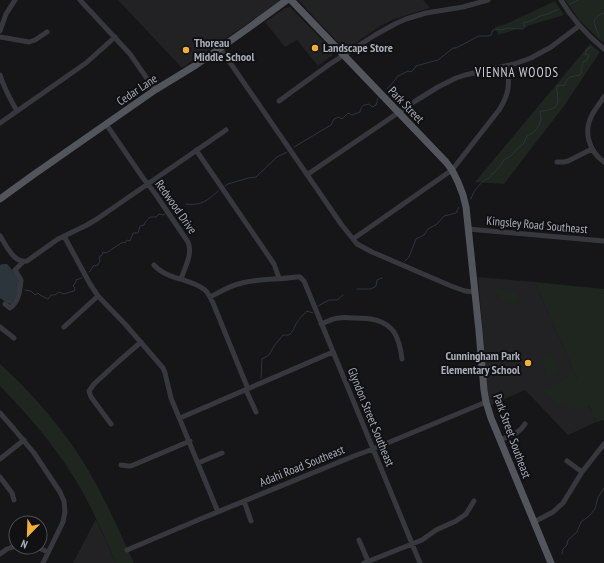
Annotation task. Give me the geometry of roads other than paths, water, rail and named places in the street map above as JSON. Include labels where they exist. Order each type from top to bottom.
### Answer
[{"type":"main road","name":"Cedar Lane","points":[[0,199],[155,90],[187,71],[287,0]]},
{"type":"main road","points":[[291,0],[344,55]]},
{"type":"main road","name":"Park Street","points":[[344,55],[439,154],[452,170]]},
{"type":"main road","name":"Park Street Southeast","points":[[452,170],[465,201],[479,331],[483,385],[486,402],[491,418],[551,563]]},
{"type":"street","points":[[0,31],[6,14],[15,0]]},
{"type":"street","points":[[80,0],[130,54],[155,90]]},
{"type":"street","points":[[279,101],[344,55],[395,24],[406,19],[488,0]]},
{"type":"street","points":[[561,0],[566,10],[579,26],[604,49]]},
{"type":"street","points":[[308,174],[427,93],[466,75],[507,66],[531,58],[558,43],[579,26]]},
{"type":"street","points":[[0,37],[29,42],[47,32]]},
{"type":"street","points":[[0,123],[86,63],[115,37]]},
{"type":"street","points":[[220,48],[359,246],[462,290],[474,292]]},
{"type":"street","points":[[353,239],[452,170],[503,104],[509,85],[507,66]]},
{"type":"street","points":[[0,76],[4,87],[17,111]]},
{"type":"street","points":[[604,97],[592,115],[588,125],[588,136],[592,148],[596,155],[604,162]]},
{"type":"street","name":"Redwood Drive","points":[[106,124],[143,178],[168,211],[190,246],[190,254],[180,279]]},
{"type":"street","points":[[5,304],[12,309],[17,300],[21,280],[15,270],[22,262],[27,261],[58,239],[97,219],[226,130]]},
{"type":"street","points":[[557,162],[568,161],[592,148]]},
{"type":"street","points":[[196,150],[274,264],[279,278],[243,282],[210,297]]},
{"type":"street","name":"Kingsley Road Southeast","points":[[468,228],[604,241]]},
{"type":"street","points":[[0,236],[11,253],[17,260],[22,262]]},
{"type":"street","points":[[64,236],[88,282],[98,296],[125,324],[163,368],[169,391],[218,512]]},
{"type":"street","points":[[154,265],[161,272],[200,287],[210,297],[256,412]]},
{"type":"street","name":"Glyndon Street Southeast","points":[[279,278],[302,278],[305,283],[420,563]]},
{"type":"street","points":[[64,327],[98,296]]},
{"type":"street","points":[[321,324],[338,318],[365,318],[378,320],[387,325],[394,332],[398,341],[402,359]]},
{"type":"street","points":[[0,327],[14,338]]},
{"type":"street","points":[[111,424],[94,403],[90,396],[90,391],[94,384],[141,342]]},
{"type":"street","points":[[180,418],[333,352]]},
{"type":"street","name":"Adahi Road Southeast","points":[[127,550],[486,402]]},
{"type":"street","points":[[0,413],[24,440],[47,472],[64,501],[65,512],[63,522],[48,552]]},
{"type":"street","points":[[500,440],[518,432],[525,424]]},
{"type":"street","points":[[0,458],[24,440]]},
{"type":"street","points":[[121,466],[131,466],[190,441]]},
{"type":"street","points":[[534,522],[553,512],[563,503],[582,472],[604,445]]},
{"type":"street","points":[[198,463],[222,453]]},
{"type":"street","points":[[567,461],[582,472]]},
{"type":"street","points":[[0,477],[12,493],[14,500]]},
{"type":"street","points":[[244,501],[251,521]]},
{"type":"street","points":[[359,540],[366,562],[422,540],[436,530],[454,522],[466,514],[474,501]]},
{"type":"waterway","points":[[570,4],[578,0]]},
{"type":"waterway","points":[[387,89],[398,76],[408,71],[411,72],[416,66],[438,60],[453,48],[456,48],[479,36],[491,35],[493,30],[508,28],[522,29],[525,27],[523,23],[559,9]]},
{"type":"waterway","points":[[599,37],[594,21],[604,13]]},
{"type":"waterway","points":[[471,199],[481,184],[494,173],[504,160],[512,155],[524,143],[527,136],[537,129],[541,121],[540,111],[549,110],[556,106],[558,103],[557,86],[564,85],[570,77],[580,75],[583,62],[587,60],[589,55],[585,54],[587,49],[591,47]]},
{"type":"waterway","points":[[294,147],[331,125],[334,119],[339,117],[342,119],[348,113],[352,115],[360,112],[362,107],[365,105],[369,104],[372,107],[376,105],[378,98]]},
{"type":"waterway","points":[[225,186],[248,178],[256,177],[277,157],[287,152]]},
{"type":"waterway","points":[[186,204],[204,202],[218,191]]},
{"type":"waterway","points":[[405,261],[409,257],[416,239],[424,235],[428,229],[437,224],[444,216],[456,213],[459,207]]},
{"type":"waterway","points":[[89,272],[93,266],[98,265],[100,261],[99,257],[103,252],[106,253],[123,242],[125,243],[127,240],[130,241],[133,233],[138,233],[140,226],[144,225],[150,217],[165,214]]},
{"type":"waterway","points":[[25,290],[31,291],[35,295],[38,293],[48,299],[51,295],[55,295],[59,292],[64,294],[74,291],[75,288],[73,286],[76,280],[82,278]]},
{"type":"waterway","points":[[357,289],[371,289],[376,286],[377,280],[382,278]]},
{"type":"waterway","points":[[318,306],[329,300],[337,300],[343,295]]},
{"type":"waterway","points":[[261,378],[262,359],[269,355],[283,335],[290,334],[298,320],[307,311],[313,313]]},
{"type":"waterway","points":[[562,554],[568,540],[577,532],[581,522],[595,509],[598,497],[604,488]]},
{"type":"place","name":"Landscape Store","points":[[315,48]]},
{"type":"place","name":"Thoreau Middle School","points":[[186,50]]},
{"type":"place","name":"Cunningham Park Elementary School","points":[[528,363]]},
{"type":"district","name":"VIENNA WOODS","points":[[517,72]]}]
